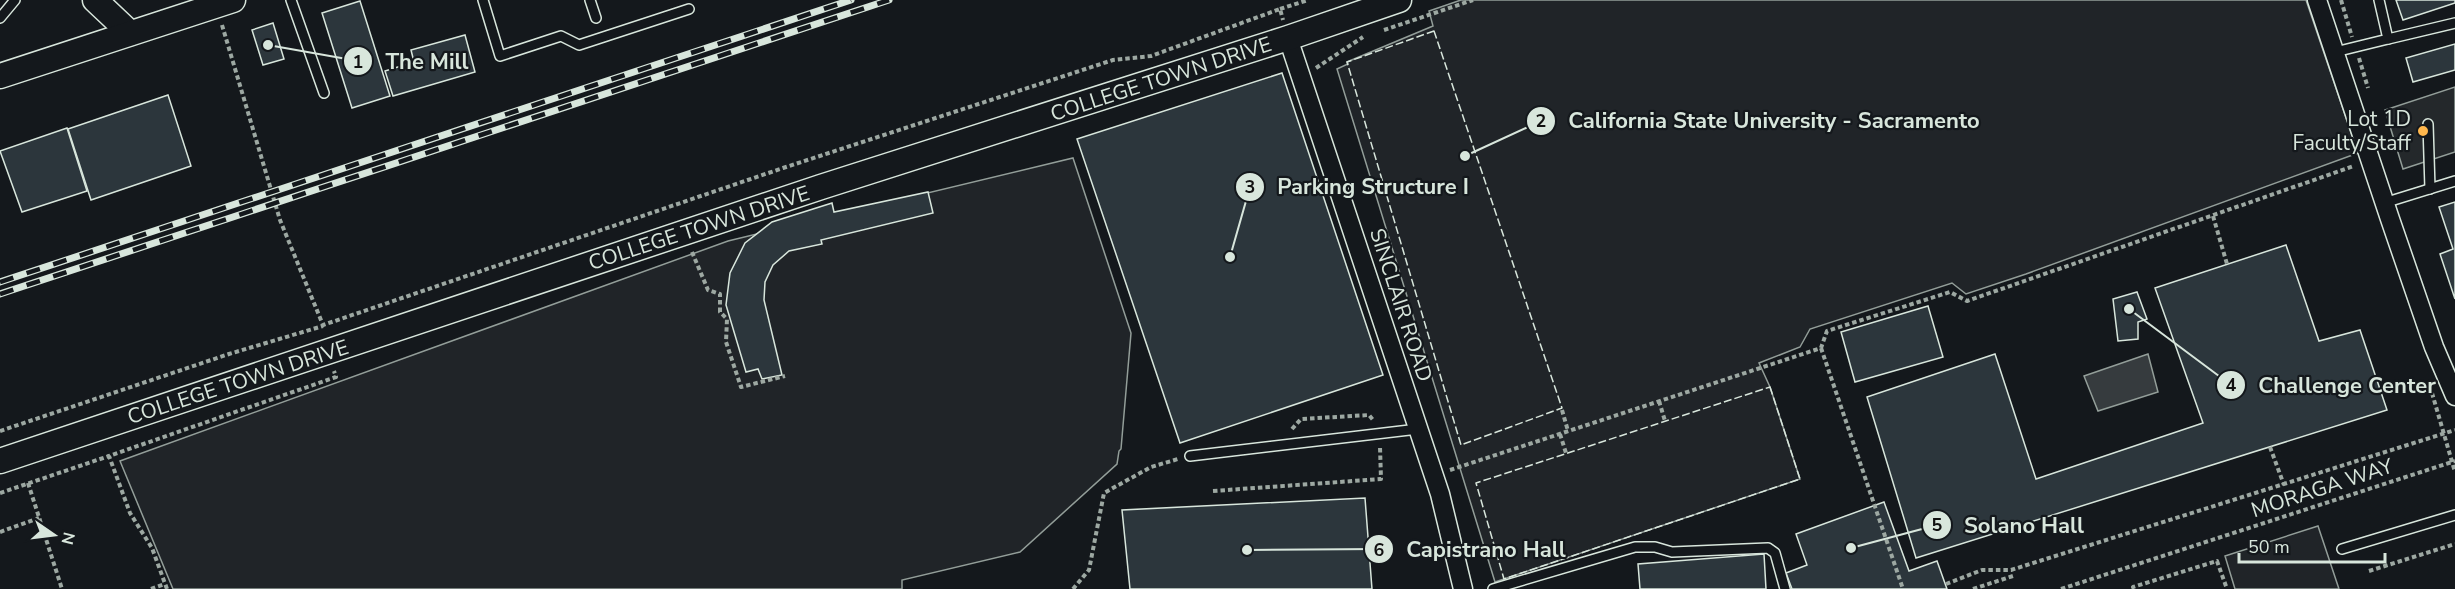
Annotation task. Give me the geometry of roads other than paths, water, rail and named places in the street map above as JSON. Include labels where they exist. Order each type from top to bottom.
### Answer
[{"type":"street","points":[[95,0],[130,33]]},
{"type":"street","name":"COLLEGE TOWN DRIVE","points":[[0,461],[821,187],[1288,38],[1399,0]]},
{"type":"street","points":[[2317,0],[2434,348],[2455,396]]},
{"type":"street","points":[[0,76],[225,3]]},
{"type":"street","name":"SINCLAIR ROAD","points":[[1288,38],[1440,494],[1464,589]]},
{"type":"lane","points":[[0,18],[15,0]]},
{"type":"lane","points":[[291,0],[324,93]]},
{"type":"lane","points":[[483,0],[500,56],[561,36],[579,45],[689,9]]},
{"type":"lane","points":[[590,0],[596,18]]},
{"type":"lane","points":[[2379,0],[2388,39]]},
{"type":"lane","points":[[2335,52],[2455,23]]},
{"type":"lane","points":[[2428,124],[2430,189]]},
{"type":"lane","points":[[2384,203],[2455,182]]},
{"type":"lane","points":[[1190,456],[1418,429]]},
{"type":"lane","points":[[2342,549],[2455,515]]},
{"type":"lane","points":[[1493,589],[1635,547],[1672,552],[1768,548],[1775,553],[1785,589]]},
{"type":"railway","points":[[0,282],[851,0]]},
{"type":"railway","points":[[0,294],[889,0]]},
{"type":"place","name":"The Mill","points":[[268,45]]},
{"type":"place","name":"Lot 1D Faculty/Staff","points":[[2423,131]]},
{"type":"place","name":"California State University - Sacramento","points":[[1465,156]]},
{"type":"place","name":"Parking Structure I","points":[[1230,257]]},
{"type":"place","name":"Challenge Center","points":[[2129,309]]},
{"type":"place","name":"Solano Hall","points":[[1851,548]]},
{"type":"place","name":"Capistrano Hall","points":[[1247,550]]}]
